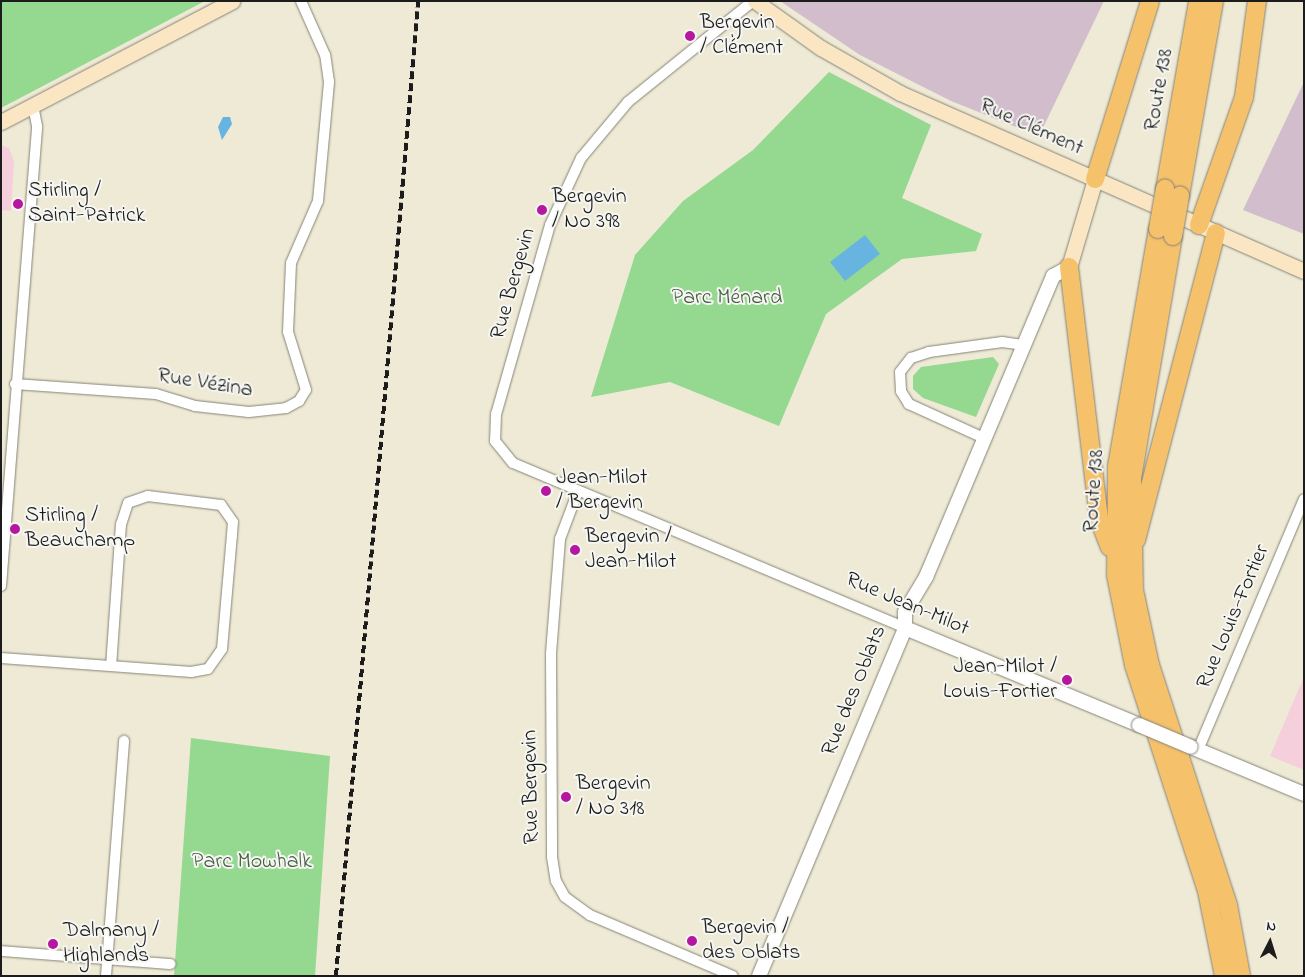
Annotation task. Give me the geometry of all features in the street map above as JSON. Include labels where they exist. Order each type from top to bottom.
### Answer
[{"type":"highway","points":[[1095,179],[1150,1]]},
{"type":"highway","name":"Route 138","points":[[1173,193],[1198,1]]},
{"type":"highway","name":"Route 138","points":[[1214,1],[1120,448],[1123,558],[1131,655],[1207,891],[1224,976]]},
{"type":"highway","points":[[1199,225],[1242,104],[1257,1]]},
{"type":"highway","points":[[1123,558],[1194,302],[1216,233]]},
{"type":"highway","points":[[1069,267],[1099,519],[1123,558]]},
{"type":"highway","name":"Route 138","points":[[1123,558],[1146,650],[1219,876],[1241,976]]},
{"type":"main road","points":[[1,122],[232,1]]},
{"type":"main road","name":"Rue Clément","points":[[754,1],[821,48],[881,84],[1304,271]]},
{"type":"main road","points":[[1069,267],[1095,179]]},
{"type":"street","name":"Rue Vézina","points":[[16,384],[156,394],[195,406],[249,412],[286,408],[299,401],[306,390],[288,332],[291,263],[318,201],[329,82],[325,56],[301,1]]},
{"type":"street","name":"Rue Bergevin","points":[[498,449],[494,423],[544,246],[568,180],[595,138],[628,102],[754,1]]},
{"type":"street","points":[[1,586],[3,497],[16,384],[37,126],[33,106]]},
{"type":"street","name":"Rue des Oblats","points":[[759,976],[905,628],[906,612],[926,577],[986,439],[1052,276],[1069,267]]},
{"type":"street","points":[[986,439],[909,404],[901,391],[900,372],[911,358],[922,353],[1002,342],[1023,345]]},
{"type":"street","name":"Rue Jean-Milot","points":[[498,449],[513,463],[578,491],[1304,794]]},
{"type":"street","name":"Rue Bergevin","points":[[578,491],[560,539],[551,654],[556,881],[565,897],[590,915],[734,976]]},
{"type":"street","points":[[1,658],[111,666],[200,672],[220,656],[233,522],[220,505],[148,496],[128,504],[121,524],[111,666]]},
{"type":"street","name":"Rue Louis-Fortier","points":[[1195,749],[1304,498]]},
{"type":"street","points":[[106,976],[124,741]]},
{"type":"street","points":[[1,950],[171,964]]},
{"type":"shaded area","points":[[780,1],[1104,1],[1039,136],[951,101],[860,55]]},
{"type":"shaded area","points":[[1304,82],[1304,234],[1243,210]]},
{"type":"shaded area","points":[[1,145],[9,148],[14,161],[11,211],[1,210]]},
{"type":"shaded area","points":[[1304,677],[1304,770],[1270,756]]},
{"type":"green space","points":[[1,1],[205,1],[1,108]]},
{"type":"green space","name":"Parc Ménard","points":[[829,72],[931,125],[902,198],[982,234],[976,251],[902,259],[826,314],[779,426],[670,382],[591,397],[635,255],[683,201],[753,150]]},
{"type":"green space","points":[[993,357],[999,364],[976,417],[923,398],[913,389],[913,376],[921,367]]},
{"type":"green space","name":"Parc Mowhalk","points":[[191,738],[330,756],[315,976],[174,976]]},
{"type":"water","points":[[223,117],[230,117],[232,124],[222,140],[218,127]]},
{"type":"water","points":[[865,235],[880,254],[845,281],[830,262]]},
{"type":"railway","points":[[336,976],[418,1]]},
{"type":"place","name":"Bergevin / Clément","points":[[690,36]]},
{"type":"place","name":"Stirling / Saint-Patrick","points":[[18,204]]},
{"type":"place","name":"Bergevin / No 398","points":[[542,210]]},
{"type":"place","name":"Jean-Milot / Bergevin","points":[[546,491]]},
{"type":"place","name":"Stirling / Beauchamp","points":[[15,529]]},
{"type":"place","name":"Bergevin / Jean-Milot","points":[[575,550]]},
{"type":"place","name":"Jean-Milot / Louis-Fortier","points":[[1067,680]]},
{"type":"place","name":"Bergevin / No 318","points":[[566,797]]},
{"type":"place","name":"Bergevin / des Oblats","points":[[692,941]]},
{"type":"place","name":"Dalmany / Highlands","points":[[53,944]]}]
